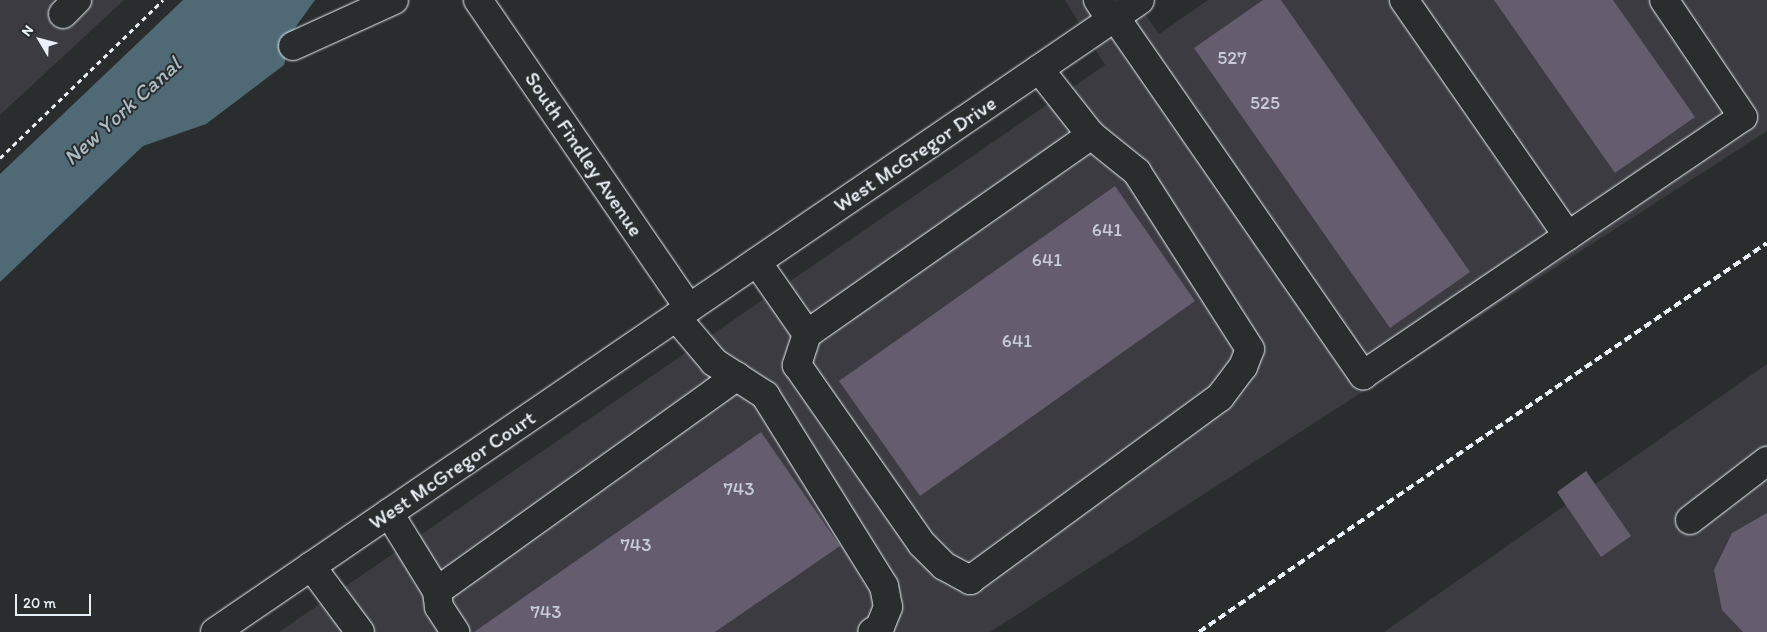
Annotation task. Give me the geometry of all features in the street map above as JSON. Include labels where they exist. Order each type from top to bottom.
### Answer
[{"type":"street","points":[[293,46],[394,0]]},
{"type":"street","name":"South Findley Avenue","points":[[478,0],[714,362],[765,395],[884,586],[888,607],[880,627],[872,632]]},
{"type":"street","name":"West McGregor Drive","points":[[683,312],[1039,69],[1108,12],[1140,0]]},
{"type":"street","points":[[1404,0],[1568,236]]},
{"type":"street","points":[[1108,12],[1363,375],[1743,117],[1664,0]]},
{"type":"street","points":[[1039,69],[1091,135],[1137,172],[1250,349],[1243,367],[1220,397],[970,580],[944,566],[922,544],[797,364],[806,334],[1091,135]]},
{"type":"street","points":[[757,262],[806,334]]},
{"type":"street","name":"West McGregor Court","points":[[215,632],[683,312]]},
{"type":"street","points":[[437,591],[737,376]]},
{"type":"street","points":[[1690,520],[1767,461]]},
{"type":"street","points":[[389,513],[437,591],[439,607],[455,632]]},
{"type":"street","points":[[311,566],[360,632]]},
{"type":"path","points":[[0,158],[163,0]]},
{"type":"shaded area","points":[[0,0],[124,0],[0,115]]},
{"type":"shaded area","points":[[1065,0],[1135,0],[1159,34],[1208,0],[1767,0],[1767,131],[990,632],[279,632],[1105,65]]},
{"type":"shaded area","points":[[1767,364],[1767,632],[1384,632]]},
{"type":"water","name":"New York Canal","points":[[183,0],[315,0],[292,32],[284,65],[206,124],[143,146],[0,282],[0,174]]},
{"type":"building","points":[[1263,0],[1281,0],[1470,272],[1390,328],[1194,48]]},
{"type":"building","points":[[1494,0],[1613,0],[1695,117],[1615,173]]},
{"type":"building","points":[[1115,186],[1195,301],[920,496],[839,381]]},
{"type":"building","points":[[761,432],[840,546],[715,632],[474,632]]},
{"type":"building","points":[[1586,471],[1631,536],[1601,557],[1557,492]]},
{"type":"building","points":[[1767,513],[1767,632],[1743,632],[1722,610],[1714,570],[1732,533]]},
{"type":"railway","points":[[1199,632],[1767,243]]}]
